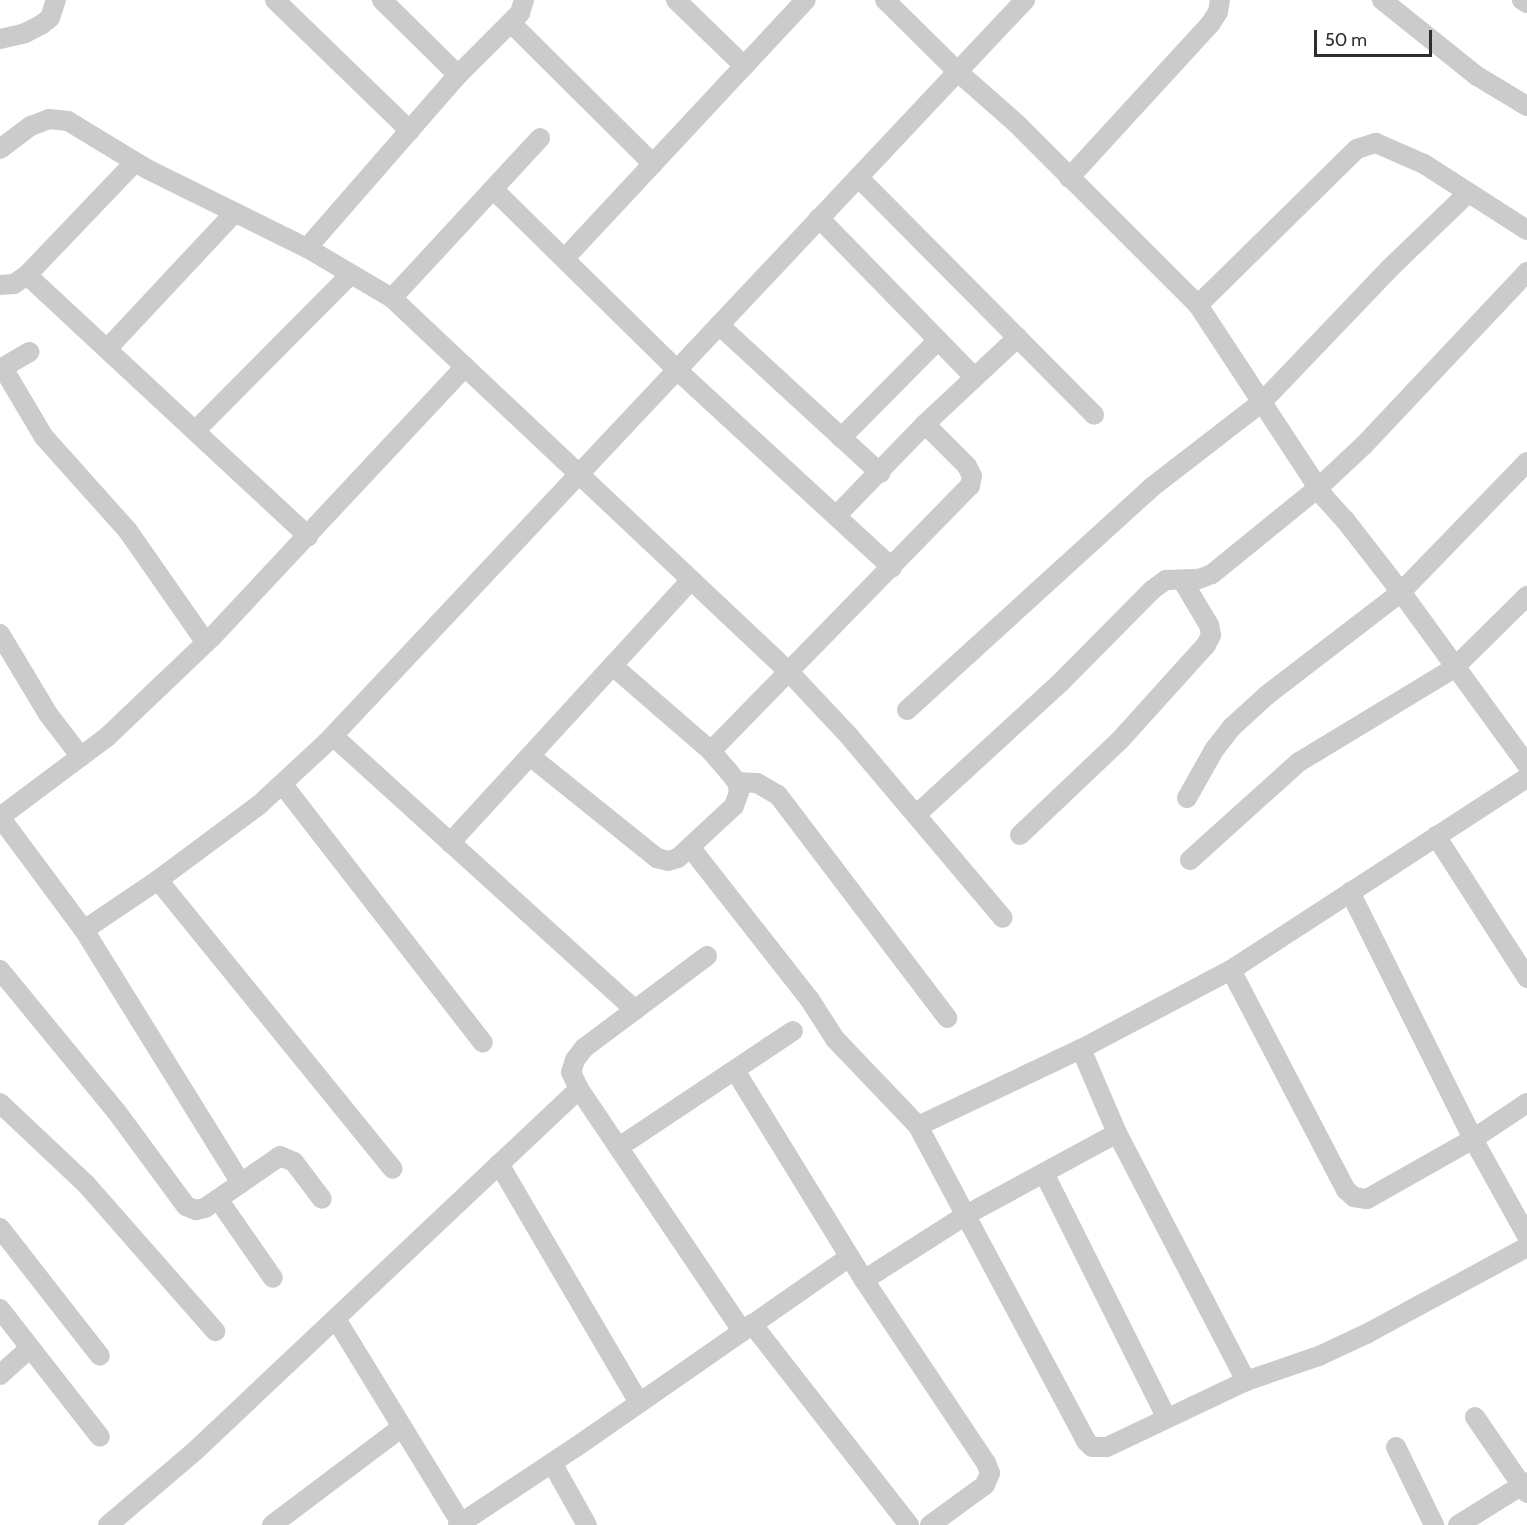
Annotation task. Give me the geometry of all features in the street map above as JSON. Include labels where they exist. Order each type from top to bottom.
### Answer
[{"type":"street","points":[[0,39],[26,33],[41,25],[50,18],[56,0]]},
{"type":"street","points":[[275,0],[410,131]]},
{"type":"street","points":[[382,0],[458,75]]},
{"type":"street","points":[[307,248],[458,75],[520,13],[524,0]]},
{"type":"street","points":[[676,0],[744,66]]},
{"type":"street","points":[[885,0],[957,72],[1017,124],[1198,305],[1318,489],[1401,592],[1454,668],[1527,765]]},
{"type":"street","points":[[84,930],[158,880],[283,785],[333,736],[1025,0]]},
{"type":"street","points":[[1069,178],[1211,23],[1218,12],[1220,0]]},
{"type":"street","points":[[1382,0],[1477,76],[1527,106]]},
{"type":"street","points":[[1522,0],[1527,3]]},
{"type":"street","points":[[565,258],[744,66],[795,4]]},
{"type":"street","points":[[511,22],[653,164]]},
{"type":"street","points":[[0,149],[31,126],[49,119],[68,121],[135,162],[307,248],[392,298],[789,672],[916,814],[1002,918]]},
{"type":"street","points":[[392,298],[540,138]]},
{"type":"street","points":[[1198,305],[1357,149],[1376,143],[1424,164],[1527,230]]},
{"type":"street","points":[[0,285],[14,284],[27,275],[135,162]]},
{"type":"street","points":[[858,177],[1094,415]]},
{"type":"street","points":[[493,189],[677,370],[892,568]]},
{"type":"street","points":[[907,710],[1152,487],[1262,402],[1389,269],[1468,193]]},
{"type":"street","points":[[107,349],[235,212]]},
{"type":"street","points":[[819,218],[974,377]]},
{"type":"street","points":[[916,814],[1059,684],[1152,590],[1166,580],[1199,579],[1212,574],[1318,489],[1364,445],[1527,272]]},
{"type":"street","points":[[195,431],[351,274]]},
{"type":"street","points":[[27,275],[308,536]]},
{"type":"street","points":[[719,325],[880,473]]},
{"type":"street","points":[[836,516],[925,424],[1018,338]]},
{"type":"street","points":[[841,438],[938,340]]},
{"type":"street","points":[[30,352],[1,369],[44,437],[128,531],[206,643]]},
{"type":"street","points":[[241,1183],[84,930],[0,817],[107,737],[206,643],[465,367]]},
{"type":"street","points":[[711,751],[970,486],[972,476],[967,466],[925,424]]},
{"type":"street","points":[[1187,798],[1214,750],[1232,727],[1267,695],[1401,592],[1527,462]]},
{"type":"street","points":[[1020,835],[1121,740],[1206,645],[1211,635],[1209,625],[1182,579]]},
{"type":"street","points":[[450,843],[691,580]]},
{"type":"street","points":[[1190,860],[1299,762],[1454,668],[1527,596]]},
{"type":"street","points":[[0,634],[48,714],[81,757]]},
{"type":"street","points":[[530,756],[657,858],[668,861],[678,858],[734,806],[740,792],[737,782],[711,751],[613,666]]},
{"type":"street","points":[[333,736],[635,1010]]},
{"type":"street","points":[[918,1126],[1081,1049],[1231,970],[1527,778]]},
{"type":"street","points":[[737,782],[756,783],[778,795],[947,1018]]},
{"type":"street","points":[[283,785],[483,1043]]},
{"type":"street","points":[[1436,836],[1527,978]]},
{"type":"street","points":[[690,847],[810,1000],[835,1039],[918,1126],[1086,1441],[1092,1447],[1107,1447],[1246,1381],[1320,1356],[1368,1333],[1527,1247]]},
{"type":"street","points":[[158,880],[393,1169]]},
{"type":"street","points":[[1350,892],[1473,1139],[1527,1236]]},
{"type":"street","points":[[707,956],[584,1048],[575,1060],[571,1072],[579,1089],[747,1328],[909,1525]]},
{"type":"street","points":[[0,970],[116,1111],[186,1206],[196,1210],[218,1199],[273,1159],[286,1157],[294,1162],[322,1199]]},
{"type":"street","points":[[1231,970],[1346,1190],[1354,1197],[1366,1198],[1473,1139],[1527,1103]]},
{"type":"street","points":[[619,1147],[736,1072],[793,1031]]},
{"type":"street","points":[[1081,1049],[1117,1133],[1246,1381]]},
{"type":"street","points":[[736,1072],[849,1257],[986,1462],[990,1473],[985,1485],[930,1525]]},
{"type":"street","points":[[108,1525],[196,1450],[579,1089]]},
{"type":"street","points":[[0,1103],[86,1184],[215,1331]]},
{"type":"street","points":[[864,1280],[966,1215],[1117,1133]]},
{"type":"street","points":[[499,1164],[639,1403]]},
{"type":"street","points":[[1044,1173],[1166,1417]]},
{"type":"street","points":[[218,1199],[273,1278]]},
{"type":"street","points":[[0,1228],[100,1356]]},
{"type":"street","points":[[336,1319],[460,1525],[849,1257]]},
{"type":"street","points":[[0,1309],[100,1437]]},
{"type":"street","points":[[0,1376],[30,1348]]},
{"type":"street","points":[[1458,1525],[1525,1487],[1475,1417]]},
{"type":"street","points":[[272,1525],[296,1518],[402,1427]]},
{"type":"street","points":[[1396,1447],[1434,1525]]},
{"type":"street","points":[[552,1463],[587,1525]]}]
